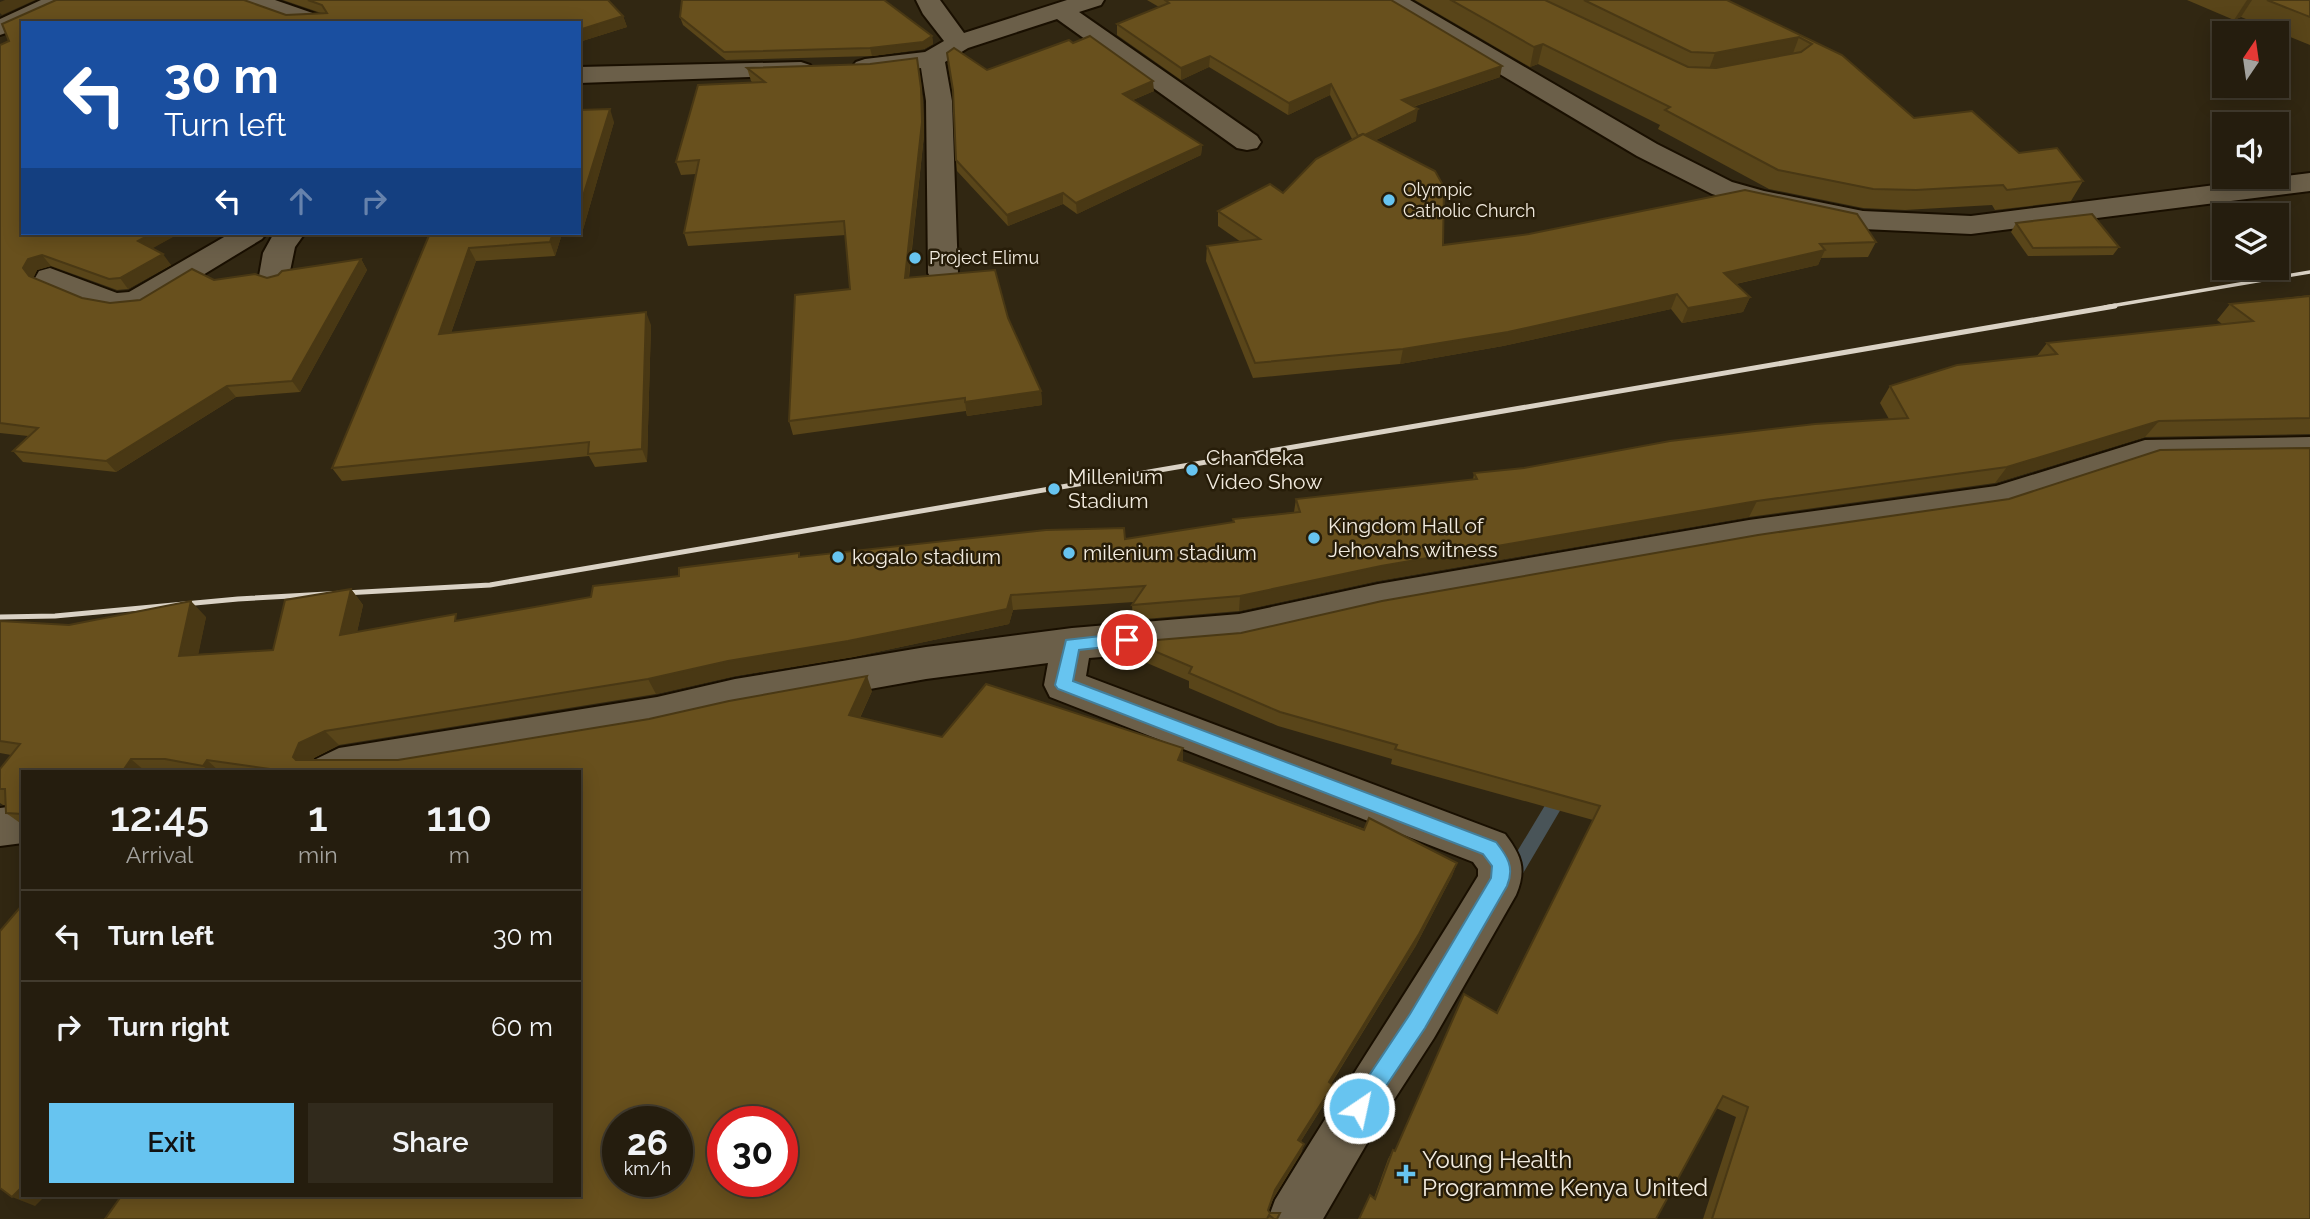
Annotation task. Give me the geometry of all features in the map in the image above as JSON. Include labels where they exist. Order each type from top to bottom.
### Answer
[{"type":"street","points":[[0,28],[61,0]]},
{"type":"street","points":[[251,0],[312,21]]},
{"type":"street","points":[[928,0],[935,14],[959,43]]},
{"type":"street","points":[[581,75],[834,68],[932,59],[959,43],[1062,12],[1092,0]]},
{"type":"street","points":[[1393,0],[1647,150],[1722,188],[1759,199],[1863,220],[1971,225],[2310,182]]},
{"type":"street","points":[[1062,12],[1247,142]]},
{"type":"street","points":[[932,59],[939,92],[943,273]]},
{"type":"street","points":[[50,278],[114,303],[136,302],[250,235]]},
{"type":"street","points":[[274,276],[274,265],[283,240],[288,235]]},
{"type":"street","points":[[334,770],[339,766],[405,754],[657,714],[735,696],[912,666],[1072,645],[1239,630],[1378,599],[1749,534],[1996,499],[2145,452],[2310,449]]},
{"type":"street","points":[[1072,645],[1064,685],[1489,848],[1502,864],[1500,880],[1418,1021],[1359,1108],[1294,1219]]},
{"type":"street","points":[[0,827],[21,824]]},
{"type":"building","points":[[56,0],[244,0],[286,15],[327,13],[322,5],[308,0],[608,0],[623,16],[581,29],[581,21],[21,21],[21,235],[148,235],[138,241],[163,254],[120,278],[109,279],[42,255],[28,259],[23,268],[29,276],[82,298],[110,303],[140,300],[192,269],[214,280],[255,274],[267,278],[282,271],[361,259],[292,381],[227,386],[106,461],[13,451],[38,428],[0,423],[0,45],[9,41],[2,24]]},
{"type":"building","points":[[682,0],[884,0],[932,36],[923,42],[870,48],[724,52],[680,17]]},
{"type":"building","points":[[1165,0],[1391,0],[1502,66],[1402,100],[1418,109],[1358,136],[1331,84],[1289,103],[1210,56],[1181,68],[1117,24],[1169,3]]},
{"type":"building","points":[[1451,0],[1545,0],[1688,67],[1716,68],[1801,52],[1812,44],[1799,37],[1715,53],[1691,52],[1584,0],[1727,0],[1842,55],[1914,118],[1972,111],[2019,153],[2057,148],[2083,181],[2007,190],[2003,185],[1916,190],[1873,189],[1778,170],[1665,110],[1670,107],[1543,44],[1534,47]]},
{"type":"building","points":[[2267,0],[2310,0],[2310,17]]},
{"type":"building","points":[[1090,36],[1153,81],[1123,94],[1202,145],[1076,203],[1063,193],[1007,215],[956,160],[953,90],[947,53],[954,48],[987,70],[1069,40],[1073,43]]},
{"type":"building","points":[[917,58],[922,122],[905,278],[995,270],[1008,318],[1041,391],[789,421],[795,295],[850,289],[844,221],[684,233],[699,160],[676,162],[698,85],[765,82],[747,68],[870,64]]},
{"type":"building","points":[[610,109],[581,203],[581,110]]},
{"type":"building","points":[[1363,134],[1435,171],[1444,187],[1443,245],[1529,234],[1745,190],[1857,214],[1876,242],[1820,244],[1825,250],[1724,273],[1750,297],[1688,308],[1677,294],[1508,332],[1403,349],[1255,363],[1207,246],[1260,239],[1218,211],[1270,184],[1283,193],[1316,159]]},
{"type":"building","points":[[2092,214],[2119,247],[2033,248],[2016,223]]},
{"type":"building","points":[[429,235],[552,235],[550,242],[469,248],[439,334],[646,312],[642,449],[588,454],[589,442],[332,468]]},
{"type":"building","points":[[2310,296],[2310,418],[2159,421],[2007,467],[1757,501],[1381,566],[1240,596],[1132,605],[1145,586],[1011,595],[1007,609],[848,641],[728,661],[648,679],[325,731],[299,743],[293,757],[296,760],[398,760],[649,719],[729,701],[867,676],[849,715],[942,737],[986,684],[1183,748],[1178,760],[1364,830],[1369,818],[1457,863],[1419,934],[1329,1082],[1333,1085],[1298,1140],[1304,1144],[1275,1190],[1268,1210],[1270,1213],[1280,1213],[1277,1219],[1269,1215],[1267,1219],[105,1219],[121,1197],[581,1197],[581,770],[277,770],[207,760],[203,766],[165,759],[131,759],[123,770],[21,770],[21,814],[6,813],[5,789],[0,789],[0,769],[20,744],[0,741],[0,621],[69,625],[191,601],[179,656],[273,650],[285,600],[351,589],[340,635],[456,614],[455,621],[591,597],[593,586],[679,576],[679,568],[799,553],[799,557],[1046,530],[1124,528],[1125,539],[1234,522],[1233,519],[1300,512],[1296,499],[1477,479],[1474,473],[1524,468],[1670,441],[1815,424],[1908,418],[1890,386],[1957,365],[2057,354],[2047,343],[2253,321],[2230,304]]},
{"type":"building","points":[[2310,448],[2310,1219],[1712,1219],[1748,1107],[1723,1096],[1656,1219],[1359,1219],[1370,1195],[1375,1199],[1393,1150],[1395,1151],[1464,994],[1497,1013],[1600,806],[1395,749],[1397,745],[1280,712],[1189,673],[1192,667],[1133,642],[1241,633],[1382,601],[1758,535],[2009,499],[2160,450]]},
{"type":"building","points":[[21,906],[21,1188],[12,1197],[0,1188],[0,931]]},
{"type":"waterway","points":[[1509,881],[1562,792]]},
{"type":"railway","points":[[2105,307],[2310,272]]},
{"type":"railway","points":[[0,617],[55,616],[238,599],[490,585],[2115,306]]},
{"type":"place","name":"Olympic Catholic Church","points":[[1389,200]]},
{"type":"place","name":"Project Elimu","points":[[915,258]]},
{"type":"place","name":"Chandeka Video Show","points":[[1192,470]]},
{"type":"place","name":"Millenium Stadium","points":[[1054,489]]},
{"type":"place","name":"Kingdom Hall of Jehovahs witness","points":[[1314,538]]},
{"type":"place","name":"milenium stadium","points":[[1069,553]]},
{"type":"place","name":"kogalo stadium","points":[[838,557]]},
{"type":"place","name":"Young Health Programme Kenya United","points":[[1406,1174]]},
{"type":"route","points":[[1127,640],[1072,645],[1064,685],[1489,848],[1502,864],[1500,880],[1418,1021],[1359,1108]]}]
